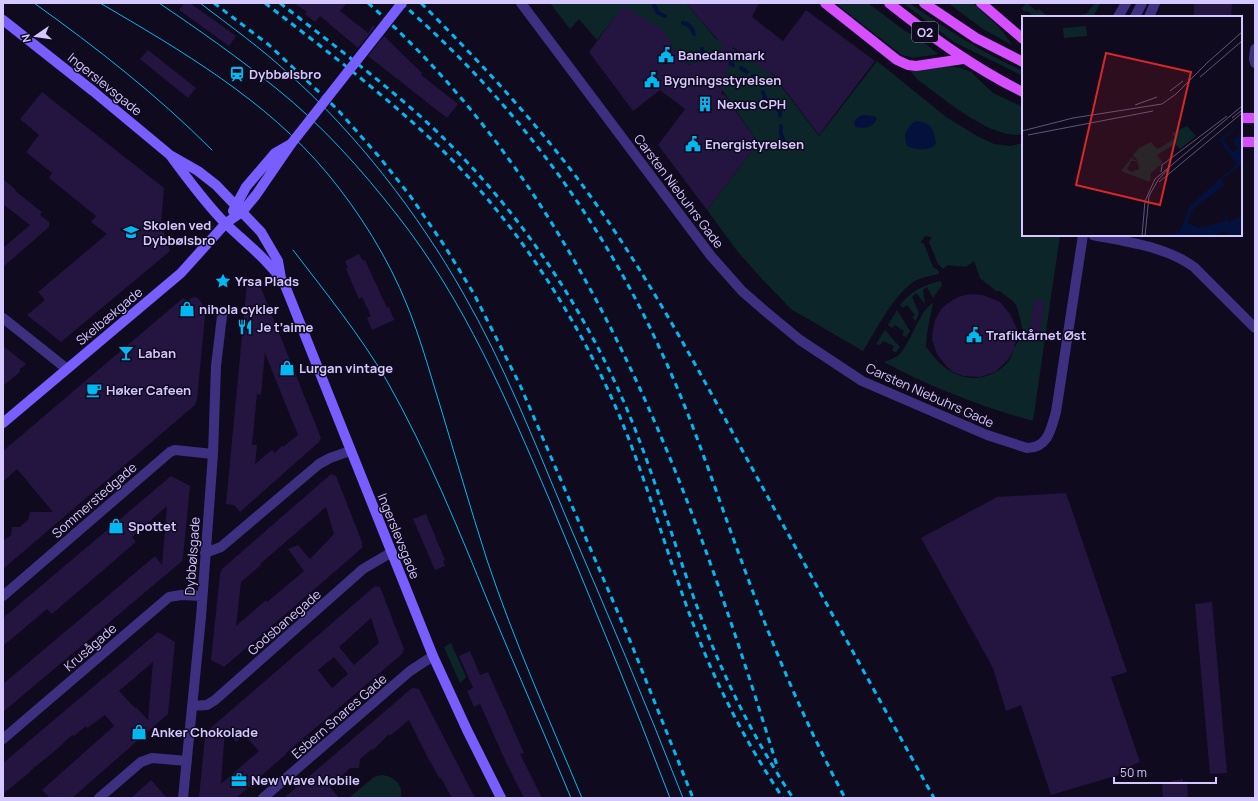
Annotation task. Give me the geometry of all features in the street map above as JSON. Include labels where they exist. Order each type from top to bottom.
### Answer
[{"type":"main road","points":[[825,3],[902,63],[916,66],[963,59]]},
{"type":"main road","name":"O2","points":[[889,3],[963,59],[1022,92]]},
{"type":"main road","name":"O2","points":[[924,3],[976,38],[1022,61]]},
{"type":"main road","points":[[981,3],[1022,38]]},
{"type":"main road","points":[[1242,118],[1255,118]]},
{"type":"main road","points":[[1242,142],[1255,142]]},
{"type":"street","points":[[226,223],[239,208],[256,195],[291,144],[402,3]]},
{"type":"street","name":"Carsten Niebuhrs Gade","points":[[521,3],[705,248],[742,291],[800,340],[862,381],[987,435],[1027,448],[1033,448],[1044,442],[1049,435],[1056,412],[1083,236]]},
{"type":"street","points":[[1119,16],[1126,3]]},
{"type":"street","points":[[1136,16],[1142,3]]},
{"type":"street","points":[[1150,16],[1155,3]]},
{"type":"street","name":"Ingerslevsgade","points":[[3,20],[93,91],[170,155],[198,171],[216,185],[261,232],[278,261],[281,279]]},
{"type":"street","points":[[1255,48],[1255,63]]},
{"type":"street","name":"Ingerslevsgade","points":[[170,155],[198,193],[226,223],[259,253],[281,279],[291,298],[350,451],[433,656],[467,730],[502,798]]},
{"type":"street","name":"Skelbækgade","points":[[3,423],[181,273],[226,223]]},
{"type":"street","points":[[1098,236],[1154,248],[1183,259],[1194,267],[1255,328]]},
{"type":"street","name":"Dybbølsgade","points":[[184,798],[202,596],[213,454],[216,366],[222,316]]},
{"type":"street","points":[[3,318],[67,369]]},
{"type":"street","name":"Sommerstedgade","points":[[3,596],[170,452],[175,450],[213,454]]},
{"type":"street","points":[[205,553],[221,548],[319,464],[330,458],[350,451]]},
{"type":"street","name":"Godsbanegade","points":[[192,706],[207,705],[215,700],[363,569],[392,552]]},
{"type":"street","name":"Krusågade","points":[[3,739],[168,598],[180,595],[202,596]]},
{"type":"street","name":"Esbern Snares Gade","points":[[263,798],[410,671],[433,656]]},
{"type":"street","points":[[99,798],[146,759],[152,758],[187,761]]},
{"type":"green space","points":[[550,3],[686,3],[717,40],[725,43],[772,74],[819,136],[877,61],[946,117],[977,136],[994,144],[1010,146],[1022,143],[1022,236],[1060,236],[1033,421],[957,396],[884,362],[899,355],[908,343],[924,312],[928,306],[933,303],[927,333],[926,347],[943,366],[957,375],[973,378],[995,372],[1008,362],[1022,335],[1016,305],[1011,299],[1000,291],[996,291],[980,278],[974,261],[966,267],[948,265],[943,269],[938,264],[929,242],[932,237],[925,236],[921,242],[924,244],[933,267],[939,271],[939,274],[915,281],[907,287],[886,313],[863,351],[791,309],[738,252],[707,210],[758,143],[723,91],[711,78],[680,58],[623,7],[597,40],[579,19],[570,29]]},
{"type":"green space","points":[[835,3],[868,3],[905,31],[917,37],[938,54],[914,58],[902,55]]},
{"type":"green space","points":[[903,3],[910,3],[965,40],[1022,70],[1022,76],[954,42]]},
{"type":"green space","points":[[948,3],[973,3],[998,26],[1012,45],[983,29]]},
{"type":"green space","points":[[1027,3],[1036,11],[1039,9],[1047,16],[1033,16],[1028,11],[1025,12],[1021,9]]},
{"type":"green space","points":[[1095,3],[1100,3],[1094,16],[1080,16],[1086,14]]},
{"type":"green space","points":[[949,66],[961,68],[971,72],[993,93],[1022,107],[1022,134],[1011,134],[997,131],[982,124],[953,106],[917,79],[910,71]]},
{"type":"green space","points":[[941,281],[942,285],[933,298],[927,287],[923,290],[925,304],[916,293],[912,297],[919,313],[916,321],[912,318],[915,315],[907,305],[903,308],[900,305],[918,289]]},
{"type":"green space","points":[[897,310],[910,331],[906,337],[902,335],[904,331],[895,325],[892,328],[888,325]]},
{"type":"green space","points":[[885,330],[900,347],[896,352],[892,351],[894,346],[883,341],[880,345],[876,344]]},
{"type":"green space","points":[[451,643],[466,677],[460,683],[444,647]]},
{"type":"green space","points":[[382,775],[391,777],[397,782],[401,789],[401,798],[349,798],[374,777]]},
{"type":"shaded area","points":[[863,115],[874,116],[877,118],[871,126],[862,128],[855,127],[854,122],[858,117]]},
{"type":"shaded area","points":[[916,121],[925,123],[931,127],[936,143],[934,146],[923,149],[907,146],[905,138],[906,131]]},
{"type":"building","points":[[184,3],[190,3],[236,36],[229,46],[179,10]]},
{"type":"building","points":[[294,3],[347,3],[340,11],[368,33],[373,25],[375,27],[358,48],[320,16],[315,22],[305,14],[307,12]]},
{"type":"building","name":"Nexus CPH","points":[[686,3],[759,3],[752,17],[783,41],[806,10],[875,61],[819,135],[772,73],[770,74],[733,47],[721,95],[724,94],[758,143],[707,210],[658,145],[685,109],[660,90],[633,111],[589,52],[623,6],[662,29],[680,58],[690,65],[724,47]]},
{"type":"building","points":[[1194,3],[1232,3],[1231,16],[1194,16]]},
{"type":"building","points":[[384,36],[422,73],[421,75],[458,104],[447,118],[368,56]]},
{"type":"building","points":[[148,50],[196,88],[188,98],[140,59]]},
{"type":"building","points":[[42,92],[164,188],[161,224],[170,251],[61,342],[27,315],[45,300],[38,292],[107,234],[91,222],[96,216],[49,178],[52,173],[26,152],[39,135],[20,119]]},
{"type":"building","points":[[3,179],[16,190],[15,191],[42,212],[40,215],[49,222],[49,227],[3,267],[3,248],[30,225],[4,205],[3,207]]},
{"type":"building","points":[[359,254],[363,261],[365,260],[394,320],[372,330],[367,318],[371,316],[362,297],[359,299],[346,269],[348,268],[345,261]]},
{"type":"building","points":[[247,283],[259,283],[321,438],[319,442],[240,512],[234,505],[226,504]],"holes":[[[265,353],[298,435],[275,453],[272,450],[255,464],[257,445],[252,445],[257,394],[261,395]]]},
{"type":"building","name":"Trafiktårnet Øst","points":[[970,294],[983,295],[1000,302],[1010,314],[1018,331],[1014,349],[1008,360],[995,372],[980,377],[963,376],[953,372],[937,354],[932,339],[935,320],[942,308],[958,297]]},
{"type":"building","points":[[196,297],[199,299],[207,314],[205,315],[197,400],[195,405],[3,569],[3,541],[11,535],[12,527],[20,527],[28,520],[30,512],[53,512],[17,469],[3,482],[3,451],[183,298],[188,301],[191,298]]},
{"type":"building","points":[[1034,300],[1045,301],[1040,336],[1029,335]]},
{"type":"building","points":[[3,346],[26,364],[20,369],[20,372],[3,386]]},
{"type":"building","points":[[331,474],[336,476],[362,542],[362,548],[224,667],[211,660],[220,574],[222,569]],"holes":[[[326,507],[334,534],[310,559],[298,545],[288,549],[304,571],[267,602],[266,600],[236,626],[241,582],[261,565],[260,564]]]},
{"type":"building","points":[[171,476],[190,486],[183,558],[181,562],[3,712],[3,684],[155,556],[162,565],[167,506],[132,537],[136,542],[52,614],[47,609],[3,646],[3,618]]},
{"type":"building","points":[[1066,493],[1127,672],[1111,677],[1140,762],[1130,766],[1132,771],[1051,795],[1021,705],[1006,711],[993,668],[921,538],[997,497]]},
{"type":"building","points":[[426,514],[445,560],[443,561],[445,566],[435,570],[413,519]]},
{"type":"building","points":[[375,586],[380,587],[404,649],[402,654],[286,753],[236,798],[199,798],[205,736],[207,731]],"holes":[[[371,618],[379,643],[354,665],[339,647]],[[334,657],[348,674],[332,688],[318,670]],[[225,729],[236,742],[244,735],[259,751],[221,784]]]},
{"type":"building","points":[[1212,602],[1227,773],[1210,774],[1195,604]]},
{"type":"building","points":[[158,632],[175,642],[168,714],[72,798],[50,798],[42,790],[114,726],[105,715],[87,728],[86,726],[74,736],[72,735],[3,794],[3,763]],"holes":[[[153,662],[148,720],[119,691]]]},
{"type":"building","points":[[470,651],[480,675],[488,672],[524,753],[520,754],[542,798],[524,798],[480,704],[474,707],[467,691],[473,688],[459,656]]},
{"type":"building","points":[[412,688],[419,689],[475,798],[452,798],[428,758],[409,720],[390,736],[389,734],[373,750],[372,749],[360,759],[359,768],[350,768],[330,787],[339,798],[284,798]]},
{"type":"building","points":[[1183,779],[1183,782],[1187,781],[1188,798],[1163,798],[1162,784]]},
{"type":"building","points":[[151,780],[167,798],[131,798]]},
{"type":"waterway","points":[[654,5],[658,13],[665,16]]},
{"type":"waterway","points":[[683,23],[690,27],[694,34]]},
{"type":"waterway","points":[[702,49],[704,54],[711,57]]},
{"type":"waterway","points":[[725,61],[733,65]]},
{"type":"waterway","points":[[741,68],[747,72]]},
{"type":"waterway","points":[[753,76],[760,81],[761,85]]},
{"type":"waterway","points":[[763,92],[765,99],[768,101]]},
{"type":"waterway","points":[[775,108],[780,111],[780,116]]},
{"type":"waterway","points":[[781,126],[781,134],[786,147]]},
{"type":"tram line","points":[[34,3],[81,37],[148,91],[212,150]]},
{"type":"tram line","points":[[100,3],[192,59],[250,100],[277,122],[327,173],[351,204],[372,236],[391,270],[412,317],[497,590],[532,680],[582,798]]},
{"type":"tram line","points":[[159,3],[219,44],[263,78],[294,103],[326,133],[370,181],[397,215],[444,282],[483,353],[518,426],[596,612],[670,798]]},
{"type":"tram line","points":[[200,3],[278,64],[314,97],[338,122],[385,176],[427,234],[446,264],[492,347],[518,403],[626,657],[683,798]]},
{"type":"tram line","points":[[293,250],[366,347],[402,408],[454,519],[571,798]]},
{"type":"railway","points":[[214,3],[269,45],[337,109],[381,159],[411,197],[444,245],[474,294],[520,385],[631,643],[693,798]]},
{"type":"railway","points":[[265,3],[373,88],[434,142],[462,170],[489,201],[515,233],[539,267],[582,337],[617,410],[641,472],[695,630],[724,697],[742,731],[783,798]]},
{"type":"railway","points":[[280,3],[386,87],[420,116],[452,147],[483,179],[511,214],[563,287],[586,326],[626,407],[648,462],[686,575],[724,674],[756,737],[793,798]]},
{"type":"railway","points":[[368,3],[446,81],[514,167],[573,259],[625,356],[670,457],[709,561],[745,665],[778,769]]},
{"type":"railway","points":[[401,3],[441,39],[479,78],[515,119],[549,162],[610,252],[636,300],[672,375],[694,429],[777,654],[816,741],[845,798]]},
{"type":"railway","points":[[421,3],[480,63],[536,126],[571,170],[620,239],[665,311],[686,348],[934,798]]},
{"type":"place","name":"Banedanmark","points":[[666,55]]},
{"type":"place","name":"Dybbølsbro","points":[[237,74]]},
{"type":"place","name":"Bygningsstyrelsen","points":[[652,80]]},
{"type":"place","name":"Nexus CPH","points":[[705,104]]},
{"type":"place","name":"Energistyrelsen","points":[[693,144]]},
{"type":"place","name":"Skolen ved Dybbølsbro","points":[[131,232]]},
{"type":"place","name":"Yrsa Plads","points":[[223,281]]},
{"type":"place","name":"nihola cykler","points":[[187,309]]},
{"type":"place","name":"Je t’aime","points":[[245,327]]},
{"type":"place","name":"Trafiktårnet Øst","points":[[974,335]]},
{"type":"place","name":"Laban","points":[[126,353]]},
{"type":"place","name":"Lurgan vintage","points":[[287,368]]},
{"type":"place","name":"Høker Cafeen","points":[[94,390]]},
{"type":"place","name":"Spottet","points":[[116,526]]},
{"type":"place","name":"Anker Chokolade","points":[[139,732]]},
{"type":"place","name":"New Wave Mobile","points":[[239,780]]}]
